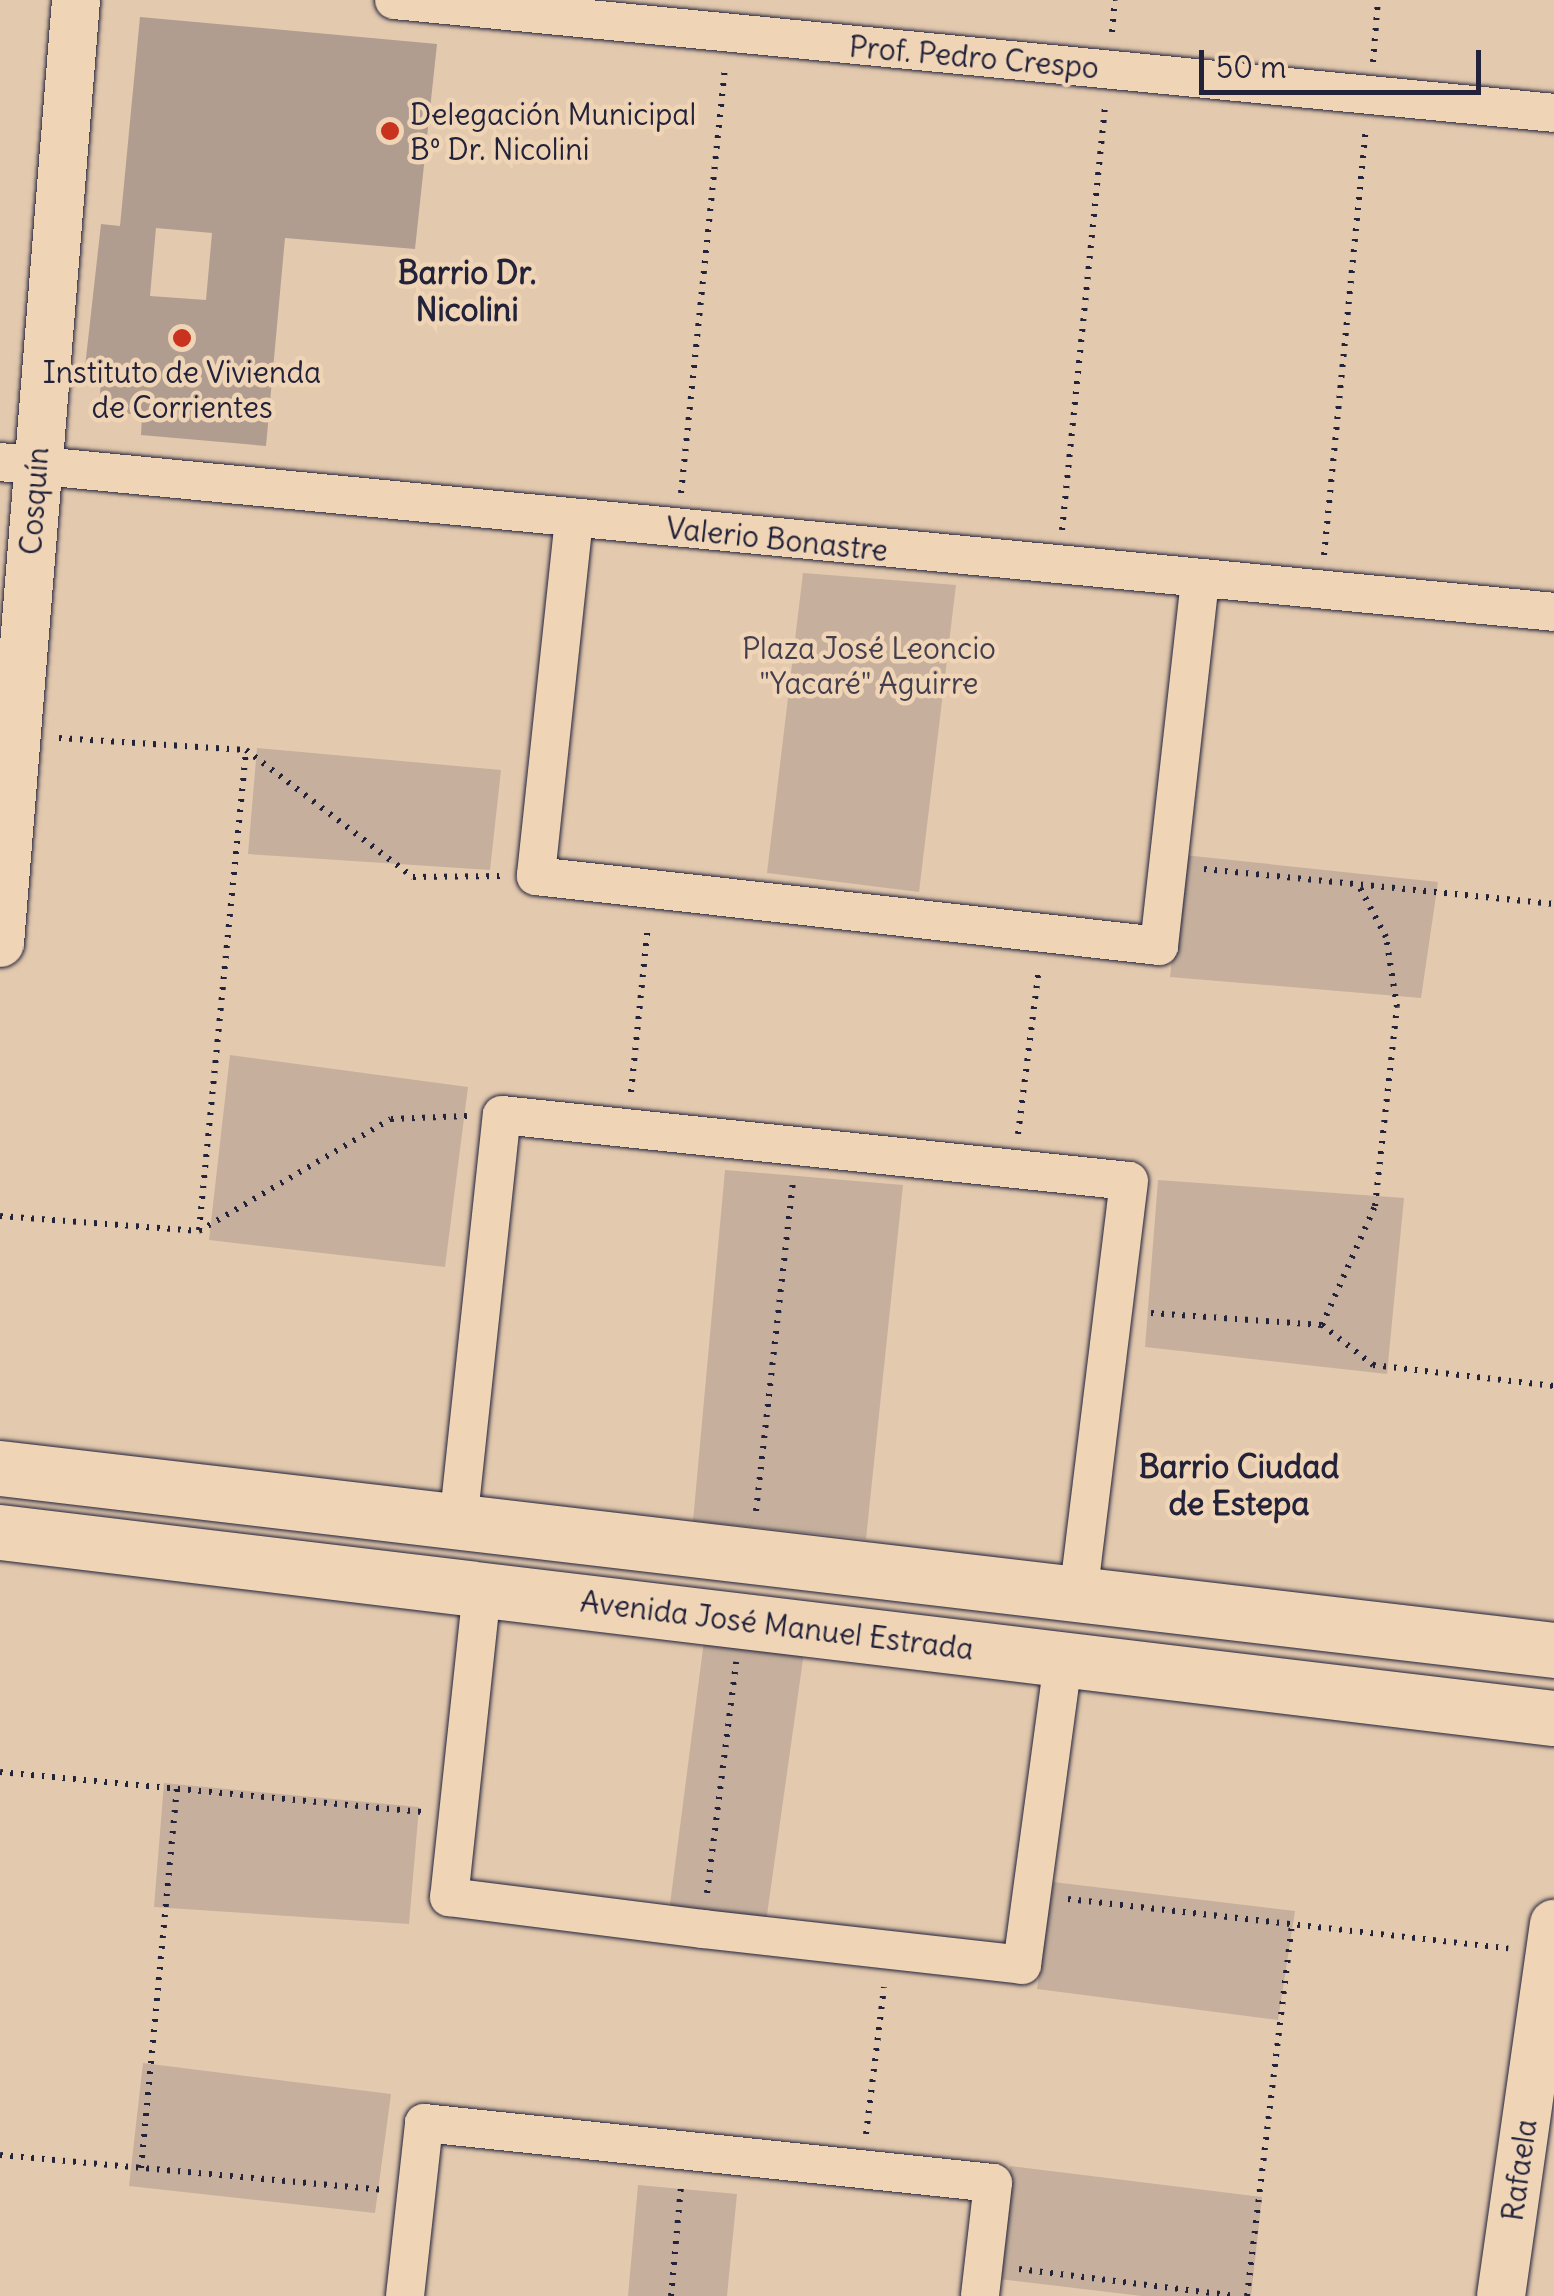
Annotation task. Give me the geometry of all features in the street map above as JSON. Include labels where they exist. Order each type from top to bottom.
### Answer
[{"type":"main road","name":"Avenida José Manuel Estrada","points":[[0,1468],[1554,1650]]},
{"type":"main road","name":"Avenida José Manuel Estrada","points":[[0,1532],[1554,1718]]},
{"type":"street","name":"Cosquín","points":[[0,942],[18,735],[18,464],[76,0]]},
{"type":"street","name":"Prof. Pedro Crespo","points":[[394,0],[1554,113]]},
{"type":"street","name":"Valerio Bonastre","points":[[18,464],[1554,612]]},
{"type":"street","points":[[574,519],[536,876],[1159,946],[1200,578]]},
{"type":"street","points":[[458,1524],[502,1115],[1128,1181],[1078,1594]]},
{"type":"street","points":[[482,1590],[449,1898],[1022,1965],[1064,1660]]},
{"type":"street","name":"Rafaela","points":[[1501,2296],[1552,1938]]},
{"type":"street","points":[[405,2296],[424,2123],[992,2184],[982,2280]]},
{"type":"path","points":[[1058,566],[1116,0]]},
{"type":"path","points":[[1320,591],[1378,0]]},
{"type":"path","points":[[677,529],[729,33]]},
{"type":"path","points":[[18,735],[246,750],[413,876],[536,876]]},
{"type":"path","points":[[199,1231],[246,750]]},
{"type":"path","points":[[1168,865],[1554,904]]},
{"type":"path","points":[[1322,1325],[1376,1206],[1397,1007],[1386,938],[1359,886]]},
{"type":"path","points":[[627,1128],[652,890]]},
{"type":"path","points":[[1014,1170],[1043,934]]},
{"type":"path","points":[[0,1216],[199,1231],[391,1118],[502,1115]]},
{"type":"path","points":[[1114,1311],[1322,1325],[1373,1366],[1554,1386]]},
{"type":"path","points":[[0,1772],[458,1816]]},
{"type":"path","points":[[141,2168],[177,1789]]},
{"type":"path","points":[[1032,1896],[1292,1925],[1552,1938]]},
{"type":"path","points":[[1247,2296],[1292,1925]]},
{"type":"path","points":[[862,2170],[888,1949]]},
{"type":"path","points":[[671,2296],[684,2151]]},
{"type":"path","points":[[0,2155],[415,2193]]},
{"type":"path","points":[[982,2280],[1236,2296]]},
{"type":"green space","name":"Plaza José Leoncio \"Yacaré\" Aguirre","points":[[803,573],[956,585],[919,892],[767,873]]},
{"type":"green space","points":[[257,748],[501,770],[490,870],[248,854]]},
{"type":"green space","points":[[1184,855],[1438,882],[1421,998],[1170,977]]},
{"type":"green space","points":[[230,1055],[468,1087],[445,1267],[209,1240]]},
{"type":"green space","points":[[725,1170],[903,1185],[866,1539],[693,1521]]},
{"type":"green space","points":[[1158,1180],[1404,1198],[1387,1374],[1145,1347]]},
{"type":"green space","points":[[705,1633],[805,1645],[766,1922],[669,1912]]},
{"type":"green space","points":[[164,1783],[419,1807],[409,1924],[154,1907]]},
{"type":"green space","points":[[1053,1882],[1295,1911],[1278,2020],[1037,1989]]},
{"type":"green space","points":[[143,2063],[391,2094],[375,2213],[129,2186]]},
{"type":"green space","points":[[1010,2166],[1262,2197],[1251,2296],[1142,2296],[999,2279]]},
{"type":"green space","points":[[638,2185],[737,2194],[727,2296],[628,2296]]},
{"type":"building","points":[[140,17],[437,44],[415,249],[285,238],[266,446],[141,435],[142,415],[99,411],[101,377],[84,376],[101,224],[120,226]],"holes":[[[156,228],[212,233],[206,300],[150,296]]]},
{"type":"place","name":"Delegación Municipal Bº Dr. Nicolini","points":[[390,131]]},
{"type":"place","name":"Instituto de Vivienda de Corrientes","points":[[182,338]]},
{"type":"district","name":"Barrio Dr. Nicolini","points":[[467,292]]},
{"type":"district","name":"Barrio Ciudad de Estepa","points":[[1239,1486]]}]
